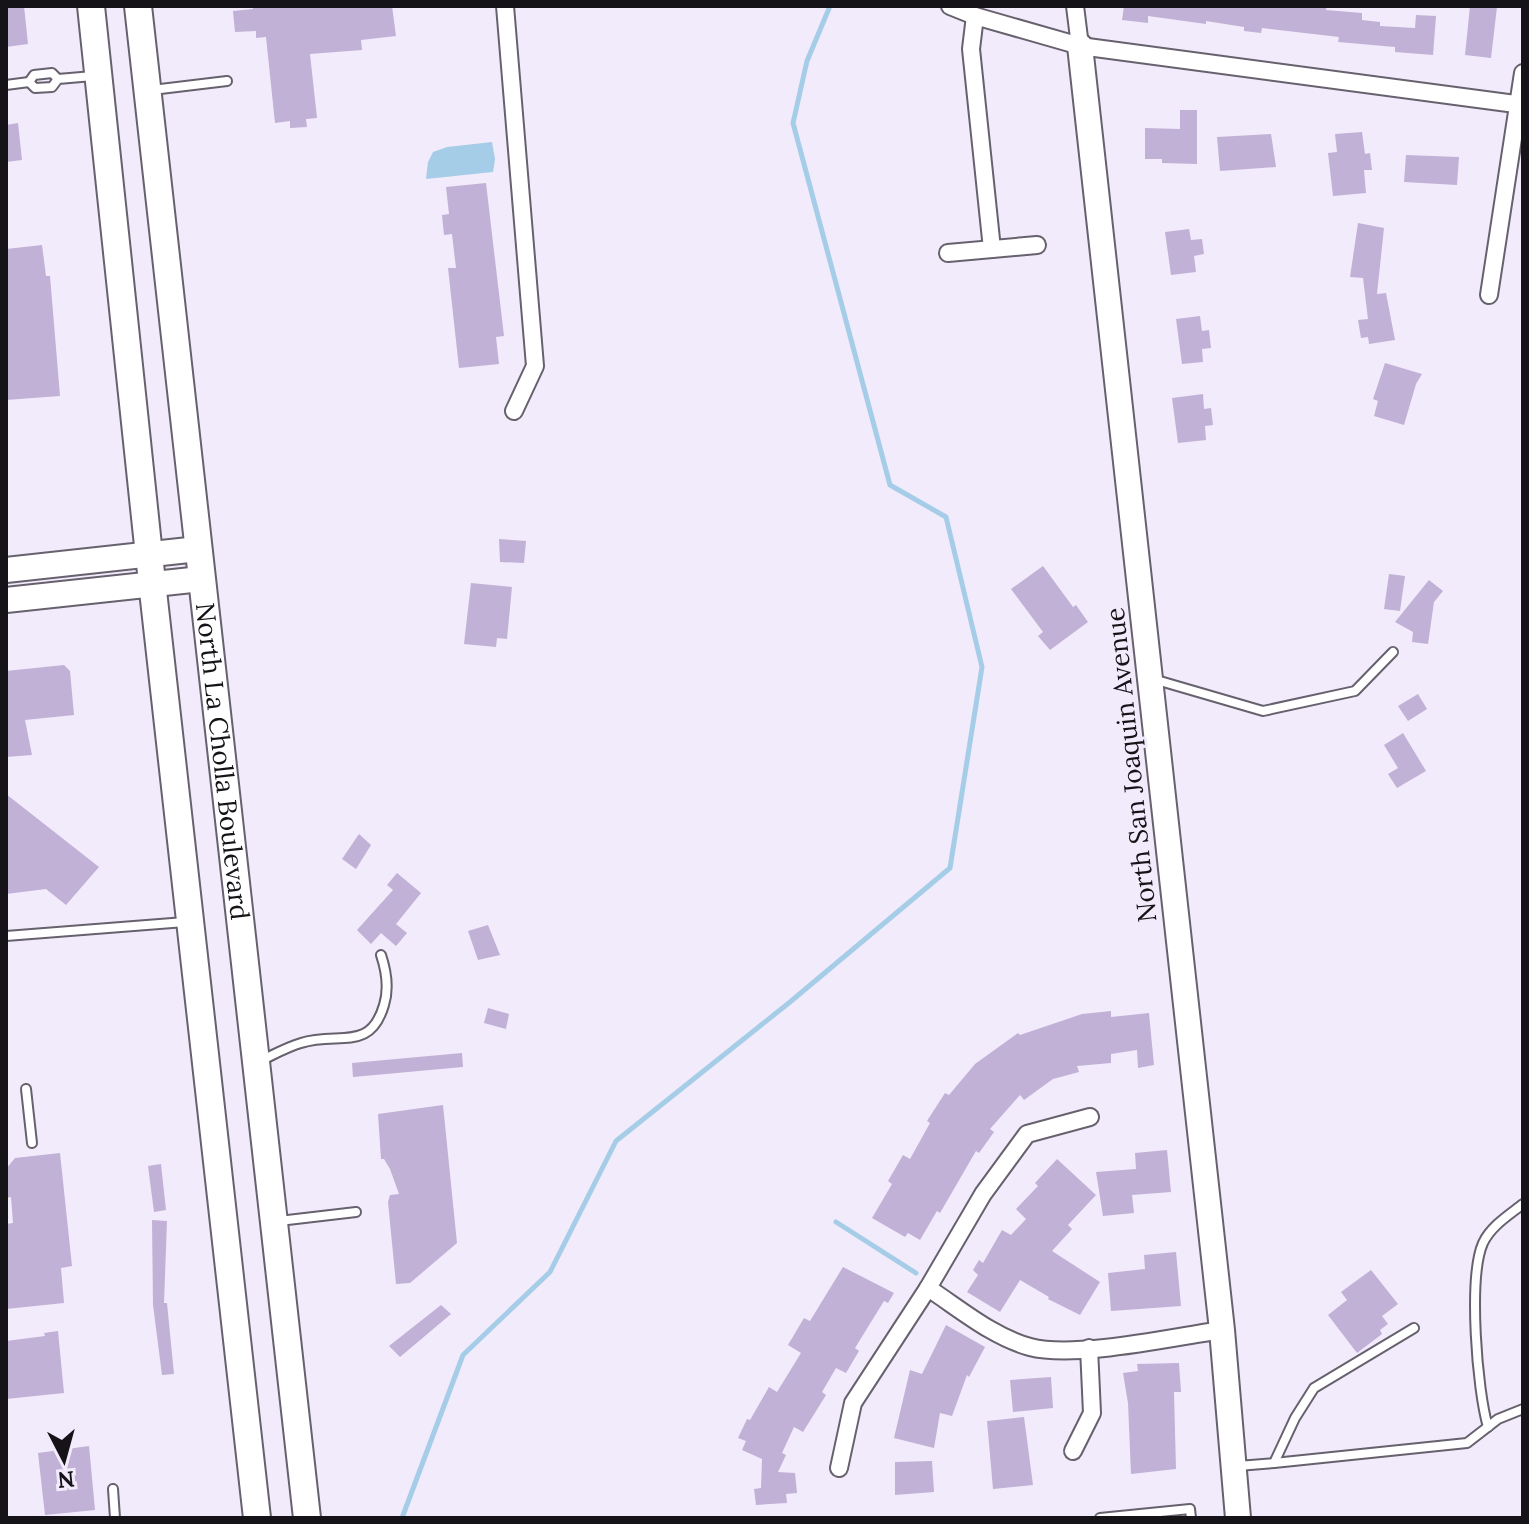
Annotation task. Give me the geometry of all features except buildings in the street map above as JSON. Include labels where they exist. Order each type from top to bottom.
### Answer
[{"type":"main road","name":"North La Cholla Boulevard","points":[[91,6],[152,584],[257,1518]]},
{"type":"main road","name":"North La Cholla Boulevard","points":[[138,6],[307,1518]]},
{"type":"street","points":[[505,6],[535,366],[514,411]]},
{"type":"street","points":[[950,6],[1080,46],[1521,105]]},
{"type":"street","name":"North San Joaquin Avenue","points":[[1075,6],[1222,1330],[1238,1518]]},
{"type":"street","points":[[975,16],[971,49],[992,249]]},
{"type":"street","points":[[1489,295],[1521,105],[1523,73]]},
{"type":"street","points":[[948,253],[1037,245]]},
{"type":"street","points":[[6,570],[198,549]]},
{"type":"street","points":[[6,600],[201,579]]},
{"type":"street","points":[[839,1468],[853,1403],[928,1288],[983,1194],[1027,1134],[1090,1117]]},
{"type":"street","points":[[928,1288],[1002,1337],[1032,1348],[1063,1351],[1222,1330]]},
{"type":"street","points":[[1073,1451],[1092,1413],[1089,1348]]},
{"type":"lane","points":[[6,85],[29,82],[34,75],[52,73],[58,79]]},
{"type":"lane","points":[[29,82],[35,88],[52,87],[58,79],[98,75]]},
{"type":"lane","points":[[147,90],[227,81]]},
{"type":"lane","points":[[1150,678],[1263,711],[1355,691],[1393,652]]},
{"type":"lane","points":[[6,936],[190,921]]},
{"type":"lane","points":[[256,1064],[302,1042],[363,1036],[373,1030],[380,1020],[387,996],[385,965],[381,955]]},
{"type":"lane","points":[[26,1089],[32,1143]]},
{"type":"lane","points":[[1488,1427],[1480,1373],[1479,1258],[1488,1234],[1523,1204]]},
{"type":"lane","points":[[274,1222],[356,1212]]},
{"type":"lane","points":[[1274,1463],[1295,1418],[1314,1388],[1414,1328]]},
{"type":"lane","points":[[1233,1466],[1467,1443],[1513,1411],[1523,1409]]},
{"type":"lane","points":[[113,1489],[115,1518]]},
{"type":"lane","points":[[1100,1518],[1190,1509],[1191,1518]]},
{"type":"water","points":[[492,142],[495,159],[493,172],[426,179],[433,152],[447,147]]},
{"type":"waterway","points":[[402,1518],[463,1355],[550,1272],[616,1141],[790,1002],[950,868],[982,667],[946,517],[890,485],[793,123],[807,61],[830,6]]},
{"type":"waterway","points":[[836,1222],[916,1273]]}]
